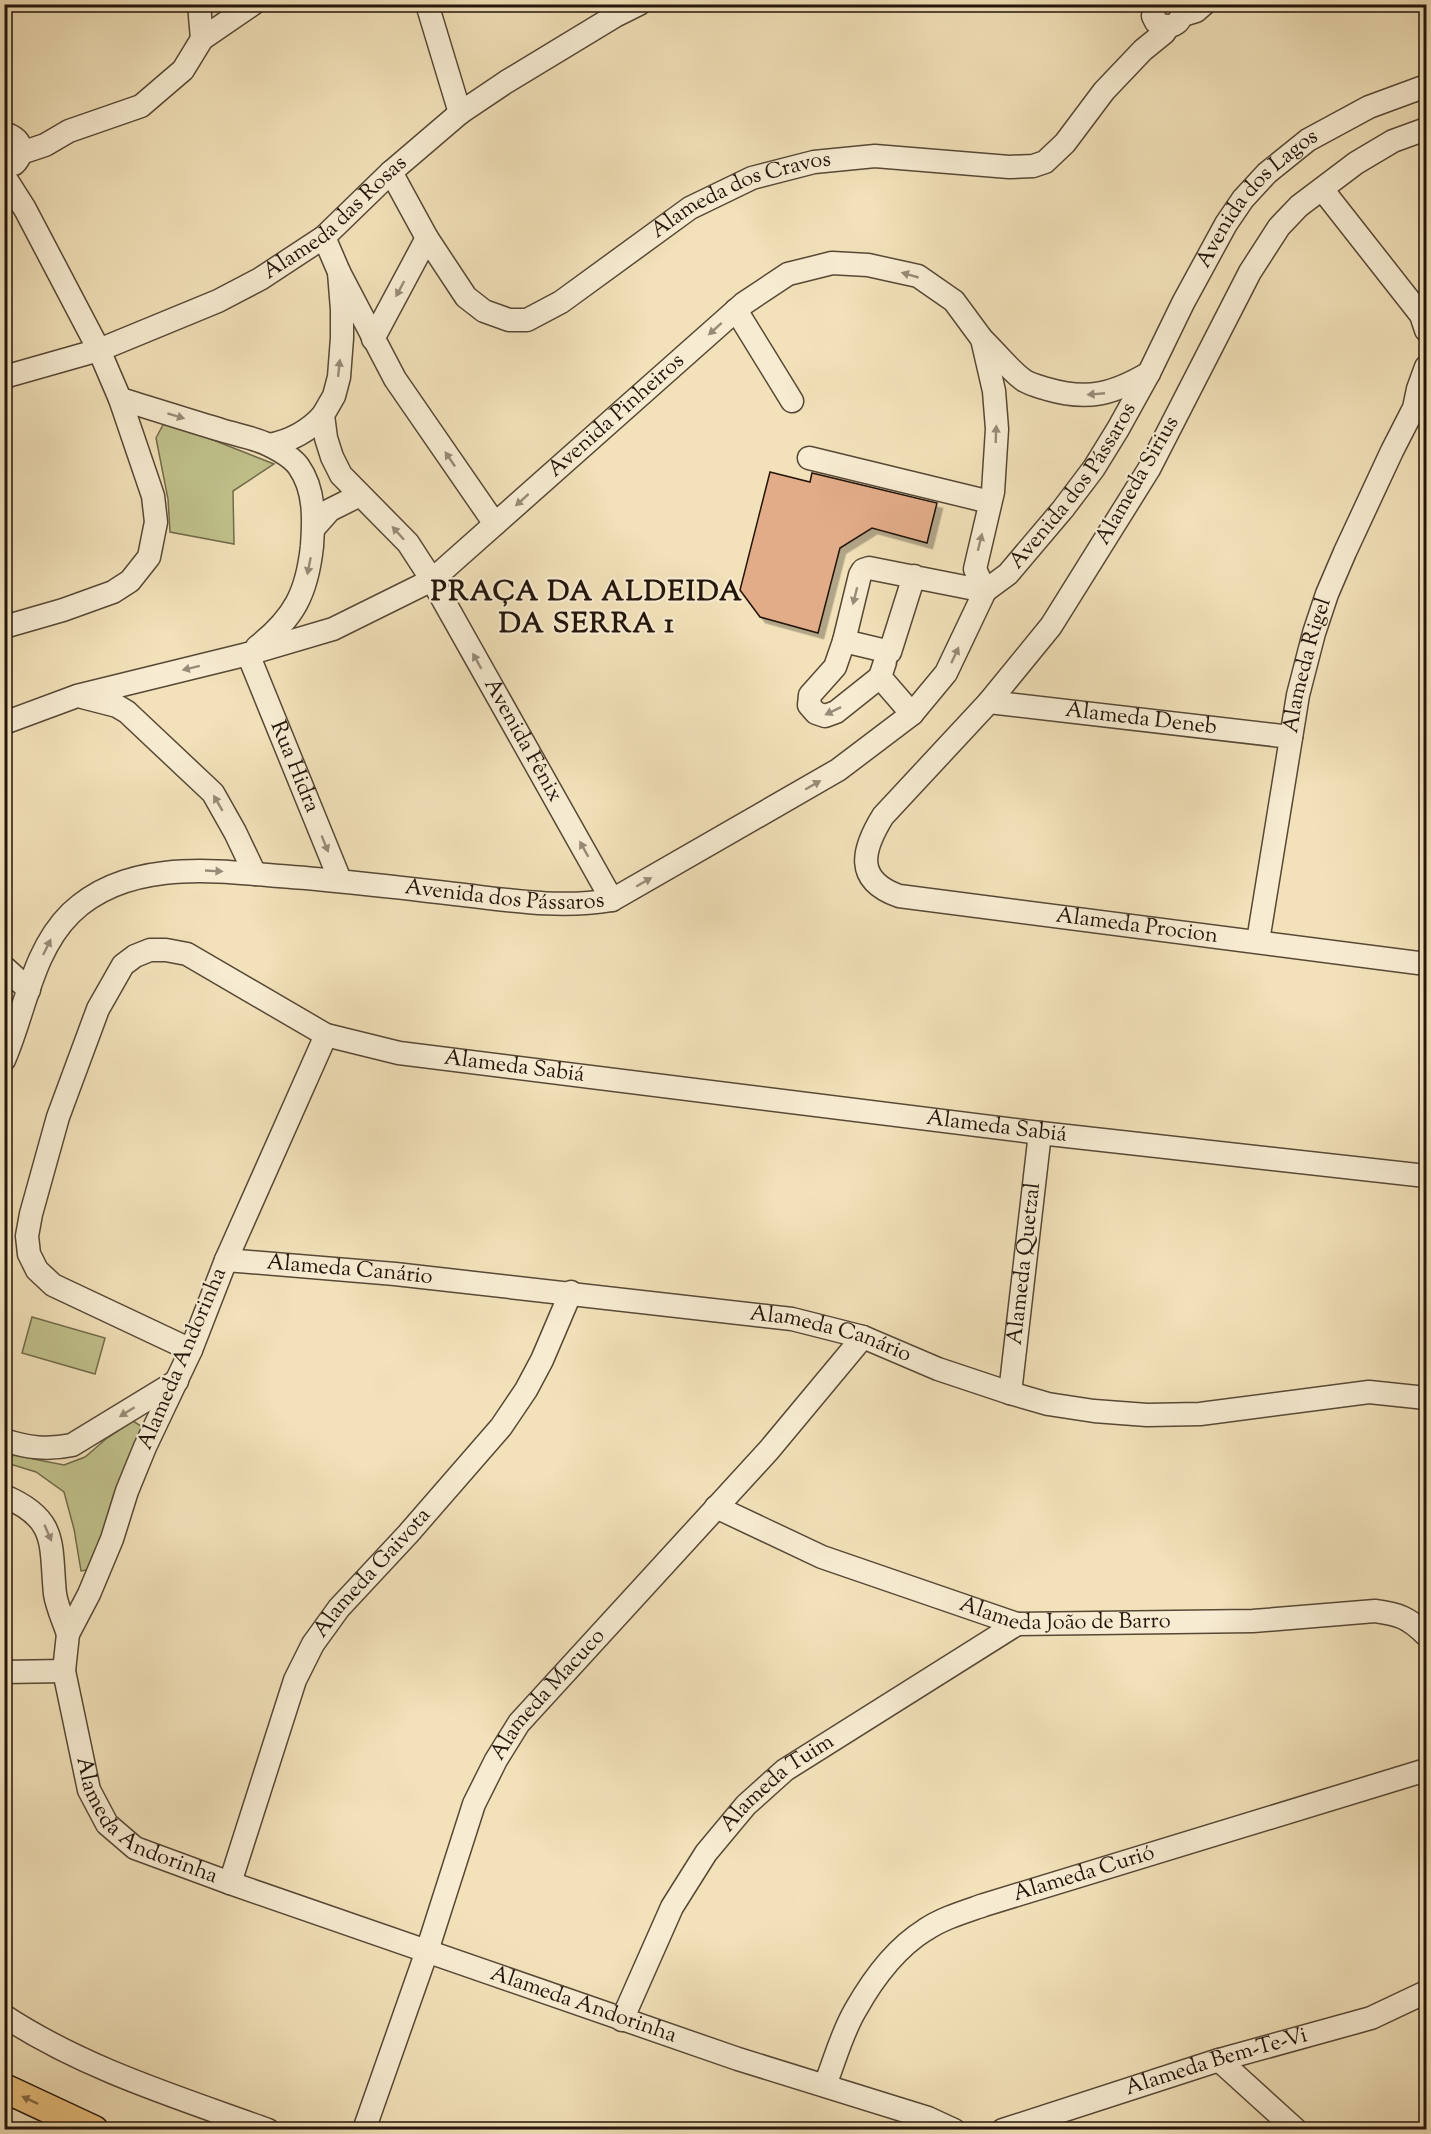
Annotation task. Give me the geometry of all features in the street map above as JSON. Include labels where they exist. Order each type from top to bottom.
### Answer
[{"type":"main road","points":[[4,2088],[94,2130]]},
{"type":"street","points":[[199,4],[202,39]]},
{"type":"street","points":[[4,627],[63,610],[113,592],[130,581],[148,557],[156,522],[153,496],[120,399],[99,350],[25,209],[10,149],[45,145],[69,131],[141,106],[183,70],[202,39],[253,4]]},
{"type":"street","points":[[428,4],[460,113]]},
{"type":"street","name":"Alameda das Rosas","points":[[4,377],[99,350],[242,290],[324,237],[391,172],[460,113],[516,76],[639,4]]},
{"type":"street","name":"Alameda dos Cravos","points":[[391,172],[427,238],[466,297],[484,311],[509,320],[527,320],[561,302],[690,208],[752,178],[814,162],[874,156],[1009,167],[1033,166],[1045,162],[1065,143],[1104,91],[1143,50],[1146,29],[1163,11],[1196,11],[1204,4]]},
{"type":"street","name":"Avenida dos Lagos","points":[[1149,373],[1183,303],[1226,224],[1243,199],[1267,173],[1308,141],[1369,107],[1426,86]]},
{"type":"street","name":"Alameda Sirius","points":[[865,859],[871,835],[883,816],[989,702],[1051,626],[1149,470],[1250,272],[1279,227],[1299,206],[1356,163],[1393,141],[1426,129]]},
{"type":"street","points":[[1322,189],[1425,321]]},
{"type":"street","points":[[324,237],[339,272],[395,379],[495,524]]},
{"type":"street","points":[[373,339],[427,238]]},
{"type":"street","name":"Avenida Pinheiros","points":[[248,654],[333,628],[432,580],[736,310],[788,274],[832,262],[868,265],[918,276],[954,301],[982,339],[1025,381],[1062,393],[1081,396],[1103,394],[1126,387],[1149,373]]},
{"type":"street","points":[[269,445],[287,441],[316,423],[334,396],[339,377],[342,310],[339,272]]},
{"type":"street","points":[[736,310],[792,401]]},
{"type":"street","name":"Avenida Pinheiros","points":[[982,339],[994,391],[997,429],[991,497]]},
{"type":"street","name":"Alameda Rigel","points":[[1258,941],[1298,695],[1314,633],[1327,594],[1392,452],[1420,401],[1418,389],[1426,368]]},
{"type":"street","name":"Avenida dos Pássaros","points":[[4,1060],[14,1038],[33,976],[52,938],[71,913],[96,895],[126,881],[156,873],[189,870],[340,880],[545,904],[582,905],[612,900],[838,770],[912,714],[946,673],[985,591],[1008,574],[1063,509],[1100,458],[1149,373]]},
{"type":"street","points":[[4,723],[77,696],[248,654],[277,631],[292,612],[304,591],[314,528],[313,506],[307,482],[297,465],[269,445],[120,399]]},
{"type":"street","name":"Avenida Fênix","points":[[323,415],[326,438],[341,475],[408,543],[432,580],[612,900]]},
{"type":"street","points":[[809,458],[991,497]]},
{"type":"street","points":[[314,528],[330,510],[360,495]]},
{"type":"street","name":"Avenida dos Pássaros","points":[[985,591],[975,569],[991,497]]},
{"type":"street","points":[[914,576],[880,677],[836,712],[825,716],[816,713],[809,705],[810,695],[835,667],[863,570],[869,568],[914,576],[985,591]]},
{"type":"street","points":[[844,641],[890,652]]},
{"type":"street","name":"Rua Hidra","points":[[248,654],[340,880]]},
{"type":"street","points":[[880,677],[912,714]]},
{"type":"street","points":[[77,696],[98,700],[128,712],[213,793],[255,874]]},
{"type":"street","name":"Alameda Deneb","points":[[989,702],[1291,737]]},
{"type":"street","name":"Alameda Procion","points":[[865,859],[867,870],[873,880],[886,891],[899,896],[1426,964]]},
{"type":"street","name":"Alameda Sabiá","points":[[191,1350],[53,1285],[37,1270],[29,1254],[27,1236],[58,1117],[99,1008],[123,965],[135,956],[150,950],[187,954],[326,1035],[399,1053],[510,1065],[1040,1133],[1426,1176]]},
{"type":"street","points":[[4,967],[29,990]]},
{"type":"street","name":"Alameda Andorinha","points":[[326,1035],[226,1260],[177,1382],[145,1448],[89,1594],[68,1634],[64,1671],[89,1790],[107,1824],[135,1848],[230,1883],[622,2020],[928,2118],[954,2130]]},
{"type":"street","name":"Alameda Quetzal","points":[[1010,1393],[1040,1133]]},
{"type":"street","name":"Alameda Canário","points":[[226,1260],[571,1292],[792,1318],[863,1337],[938,1369],[1010,1393],[1048,1404],[1094,1411],[1147,1415],[1200,1414],[1369,1392],[1426,1398]]},
{"type":"street","name":"Alameda Gaivota","points":[[230,1883],[295,1680],[313,1644],[339,1608],[501,1428],[537,1370],[571,1292]]},
{"type":"street","name":"Alameda Macuco","points":[[364,2130],[427,1951],[474,1804],[496,1760],[519,1723],[769,1450],[863,1337]]},
{"type":"street","points":[[4,1440],[35,1448],[53,1449],[72,1445],[177,1382]]},
{"type":"street","points":[[4,1496],[34,1513],[44,1524],[51,1540],[55,1597],[68,1634]]},
{"type":"street","name":"Alameda João de Barro","points":[[716,1508],[822,1557],[1017,1624],[1253,1621],[1375,1611],[1394,1613],[1412,1621],[1426,1635]]},
{"type":"street","points":[[55,1597],[89,1594]]},
{"type":"street","name":"Alameda Tuim","points":[[622,2020],[672,1907],[706,1853],[746,1805],[785,1770],[1017,1624]]},
{"type":"street","points":[[4,1672],[64,1671]]},
{"type":"street","name":"Alameda Curió","points":[[825,2085],[855,2010],[883,1969],[906,1944],[925,1930],[953,1916],[984,1905],[1426,1770]]},
{"type":"street","name":"Alameda Bem-Te-Vi","points":[[1004,2130],[1219,2060],[1371,2018],[1426,1992]]},
{"type":"street","points":[[4,2016],[32,2034],[104,2070],[268,2130]]},
{"type":"street","points":[[1219,2060],[1296,2130]]},
{"type":"green space","points":[[165,421],[274,464],[233,491],[234,544],[170,532],[168,499],[156,438]]},
{"type":"green space","points":[[32,1317],[105,1338],[95,1374],[22,1353]]},
{"type":"green space","points":[[133,1421],[144,1428],[113,1497],[92,1569],[81,1571],[74,1529],[64,1492],[36,1472],[10,1464],[13,1455],[64,1465],[85,1457]]},
{"type":"building","points":[[770,472],[810,482],[812,473],[937,503],[927,543],[872,528],[840,548],[818,633],[760,617],[740,590]]},
{"type":"district","name":"PRAÇA DA ALDEIDA DA SERRA 1","points":[[587,609]]}]
